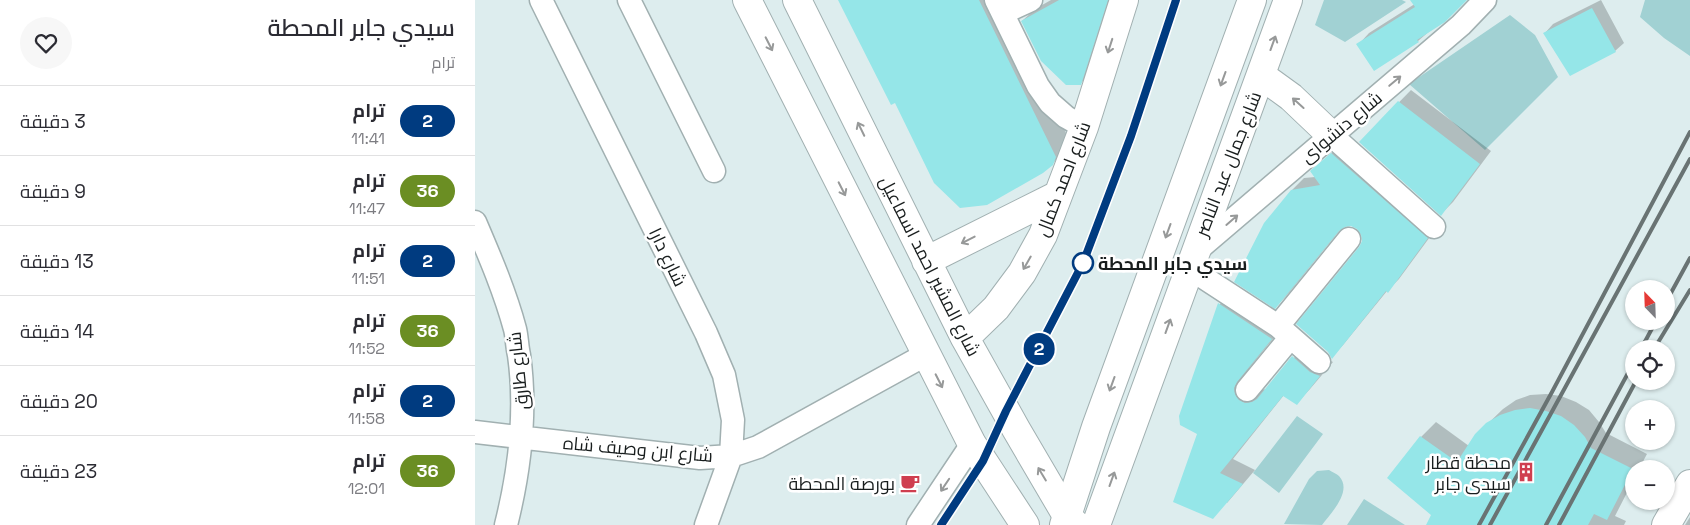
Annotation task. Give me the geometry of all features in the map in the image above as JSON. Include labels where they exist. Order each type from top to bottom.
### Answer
[{"type":"main road","points":[[747,0],[925,355],[972,444],[1025,525]]},
{"type":"main road","name":"شارع المشير احمد اسماعيل","points":[[797,0],[965,338],[1069,522]]},
{"type":"main road","name":"شارع احمد كمال","points":[[965,338],[995,308],[1022,273],[1043,235],[1084,127],[1124,0]]},
{"type":"main road","name":"شارع جمال عبد الناصر","points":[[1069,522],[1096,427],[1252,0]]},
{"type":"main road","name":"شارع جمال عبد الناصر","points":[[1096,525],[1289,0]]},
{"type":"main road","points":[[1262,76],[1291,97],[1331,135]]},
{"type":"main road","points":[[926,261],[1058,195]]},
{"type":"main road","points":[[1666,525],[1690,484]]},
{"type":"street","name":"شارع دارا","points":[[541,0],[701,324],[724,375],[733,420],[731,456],[706,525]]},
{"type":"street","points":[[629,0],[713,170]]},
{"type":"street","points":[[1031,0],[1000,7],[1038,86],[1055,108],[1084,127]]},
{"type":"street","name":"شارع دنشواى","points":[[1192,260],[1331,135],[1461,25],[1485,0]]},
{"type":"street","points":[[1331,135],[1434,227]]},
{"type":"street","name":"شارع طارق","points":[[475,222],[499,279],[515,330],[523,384],[522,438],[511,507],[506,525]]},
{"type":"street","points":[[1247,390],[1284,332],[1349,239]]},
{"type":"street","points":[[1192,260],[1319,362]]},
{"type":"street","name":"شارع ابن وصيف شاه","points":[[475,432],[700,458],[731,456],[758,447],[925,355]]},
{"type":"street","points":[[918,525],[972,444]]},
{"type":"shaded area","points":[[1324,0],[1402,0],[1406,2],[1345,42],[1315,25]]},
{"type":"shaded area","points":[[1645,0],[1690,0],[1690,56],[1664,38],[1640,17]]},
{"type":"shaded area","points":[[1510,15],[1535,35],[1558,77],[1485,150],[1409,84]]},
{"type":"shaded area","points":[[1297,416],[1323,434],[1279,493],[1253,473]]},
{"type":"shaded area","points":[[1329,470],[1339,476],[1344,488],[1339,502],[1322,525],[1284,524],[1309,479],[1317,471]]},
{"type":"shaded area","points":[[1364,499],[1405,525],[1347,525]]},
{"type":"building","points":[[838,0],[979,0],[1056,157],[1053,165],[1043,173],[987,205],[960,208],[934,183],[895,103],[891,105]]},
{"type":"building","points":[[1059,0],[1108,0],[1081,85],[1066,85],[1041,61],[1021,21]]},
{"type":"building","points":[[1410,0],[1467,0],[1445,22],[1417,40],[1419,42],[1374,71],[1356,44],[1415,7]]},
{"type":"building","points":[[1592,8],[1616,52],[1570,76],[1543,33]]},
{"type":"building","points":[[1398,101],[1480,164],[1441,216],[1359,142]]},
{"type":"building","points":[[1331,153],[1428,238],[1388,293],[1386,291],[1332,359],[1328,352],[1296,324],[1359,247],[1362,241],[1357,229],[1351,226],[1339,231],[1275,309],[1234,282],[1264,223],[1291,190],[1320,185],[1310,171]]},
{"type":"building","points":[[1218,303],[1272,339],[1237,382],[1234,388],[1239,400],[1245,403],[1257,399],[1292,356],[1310,372],[1320,376],[1297,405],[1283,396],[1220,473],[1243,484],[1213,519],[1173,502],[1197,434],[1180,425],[1179,416]]},
{"type":"building","name":"محطة قطار سيدى جابر","points":[[1530,408],[1561,416],[1574,425],[1585,437],[1591,448],[1625,465],[1625,485],[1607,520],[1594,514],[1588,525],[1426,525],[1431,515],[1387,478],[1420,436],[1457,462],[1475,434],[1486,423],[1500,415]]},
{"type":"railway","points":[[1479,525],[1690,132]]},
{"type":"railway","points":[[1490,525],[1690,159]]},
{"type":"railway","points":[[1675,286],[1690,258]]},
{"type":"railway","points":[[1659,340],[1690,290]]},
{"type":"railway","points":[[1646,340],[1651,330]]},
{"type":"railway","points":[[1546,525],[1625,379]]},
{"type":"railway","points":[[1559,525],[1631,390]]},
{"type":"tram line","name":"2","points":[[941,525],[983,461],[1006,411],[1083,263],[1131,136],[1176,0]]},
{"type":"place","name":"سيدي جابر المحطة","points":[[1083,263]]},
{"type":"place","name":"محطة قطار سيدى جابر","points":[[1526,472]]},
{"type":"place","name":"بورصة المحطة","points":[[910,483]]}]
